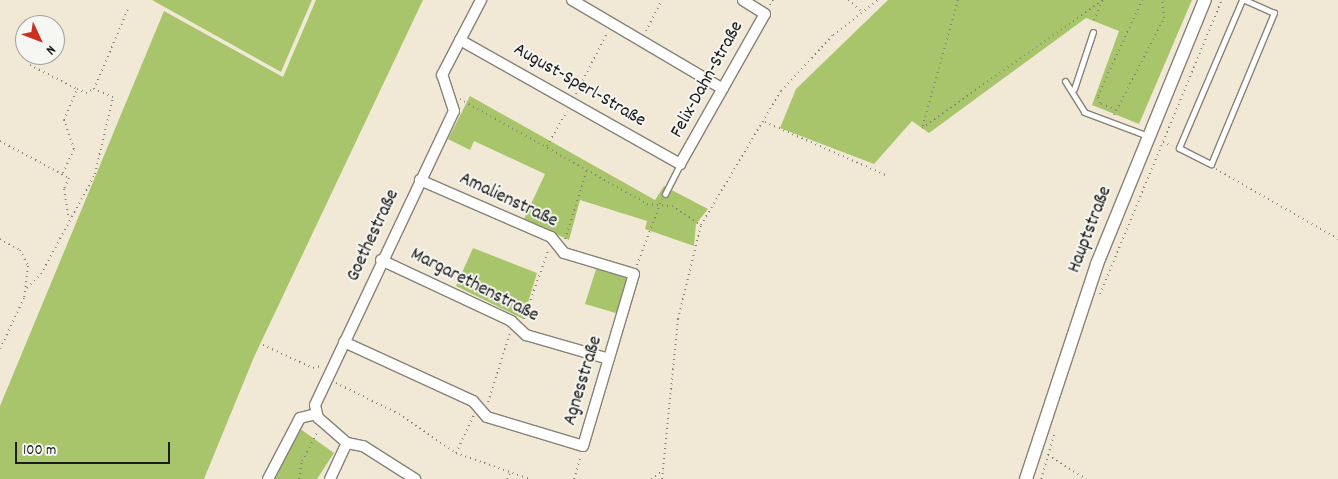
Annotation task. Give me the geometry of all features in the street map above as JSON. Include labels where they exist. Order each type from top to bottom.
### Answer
[{"type":"street","points":[[452,97],[441,79],[481,0]]},
{"type":"street","points":[[572,0],[614,22],[638,40],[724,89]]},
{"type":"street","name":"Felix-Dahn-Straße","points":[[680,164],[766,14],[743,0]]},
{"type":"street","name":"Hauptstraße","points":[[1026,479],[1097,264],[1205,0]]},
{"type":"street","name":"August-Sperl-Straße","points":[[460,40],[680,164]]},
{"type":"street","name":"Goethestraße","points":[[316,414],[327,379],[381,260],[454,111],[452,97]]},
{"type":"street","name":"Amalienstraße","points":[[420,180],[557,245],[634,274]]},
{"type":"street","name":"Margarethenstraße","points":[[381,260],[511,320],[526,335],[609,359]]},
{"type":"street","name":"Agnesstraße","points":[[344,342],[473,401],[487,417],[583,446],[634,274]]},
{"type":"street","points":[[268,479],[300,418],[316,414],[347,442],[363,446],[415,479]]},
{"type":"street","points":[[330,479],[347,442]]},
{"type":"lane","points":[[1243,0],[1274,13],[1211,164],[1179,148],[1243,0]]},
{"type":"lane","points":[[1074,89],[1093,32]]},
{"type":"lane","points":[[1066,82],[1074,89],[1084,112],[1110,124],[1148,136]]},
{"type":"lane","points":[[665,194],[680,164]]},
{"type":"path","points":[[638,40],[662,0]]},
{"type":"path","points":[[848,0],[860,11]]},
{"type":"path","points":[[662,479],[678,319],[701,225],[747,144],[765,122],[797,71],[860,11],[878,0]]},
{"type":"path","points":[[958,0],[922,128],[1103,0]]},
{"type":"path","points":[[1094,20],[1103,0]]},
{"type":"path","points":[[1117,110],[1100,103],[1098,96],[1142,0]]},
{"type":"path","points":[[1110,124],[1164,18],[1162,0]]},
{"type":"path","points":[[1099,296],[1222,0]]},
{"type":"path","points":[[30,65],[86,93],[94,89],[128,9]]},
{"type":"path","points":[[547,146],[572,103],[614,22]]},
{"type":"path","points":[[64,173],[74,150],[64,120],[77,89]]},
{"type":"path","points":[[0,348],[27,288],[41,274],[95,174],[113,97],[94,89]]},
{"type":"path","points":[[452,97],[466,100],[587,170],[658,206],[678,208],[701,225]]},
{"type":"path","points":[[765,122],[886,175]]},
{"type":"path","points":[[1148,136],[1179,148]]},
{"type":"path","points":[[0,141],[64,173],[68,178],[64,189],[69,221]]},
{"type":"path","points":[[1211,164],[1224,177],[1338,239]]},
{"type":"path","points":[[456,453],[470,417],[488,403],[509,334],[524,320],[587,170]]},
{"type":"path","points":[[634,274],[658,206]]},
{"type":"path","points":[[0,239],[20,250],[28,266],[27,288]]},
{"type":"path","points":[[263,345],[313,368],[334,364]]},
{"type":"path","points":[[327,379],[399,414],[456,453],[530,479]]},
{"type":"path","points":[[299,479],[302,461],[324,423]]},
{"type":"path","points":[[1041,479],[1056,427]]},
{"type":"path","points":[[574,479],[583,446]]},
{"type":"path","points":[[1047,455],[1086,479]]},
{"type":"path","points":[[651,479],[663,470]]},
{"type":"path","points":[[507,479],[510,472]]},
{"type":"green space","points":[[152,0],[312,0],[281,72]]},
{"type":"green space","points":[[316,0],[423,0],[254,357],[204,479],[0,479],[0,406],[164,11],[283,77]]},
{"type":"green space","points":[[888,0],[1192,0],[1139,124],[1092,105],[1119,31],[1086,18],[929,133],[912,121],[874,164],[780,128],[796,89]]},
{"type":"green space","points":[[470,96],[655,200],[664,186],[708,209],[696,224],[694,246],[645,229],[647,221],[580,200],[569,240],[524,219],[545,174],[474,141],[470,150],[448,139]]},
{"type":"green space","points":[[473,248],[537,273],[523,319],[456,286]]},
{"type":"green space","points":[[597,266],[627,278],[619,314],[585,304]]},
{"type":"green space","points":[[299,428],[334,453],[317,479],[275,479]]}]
